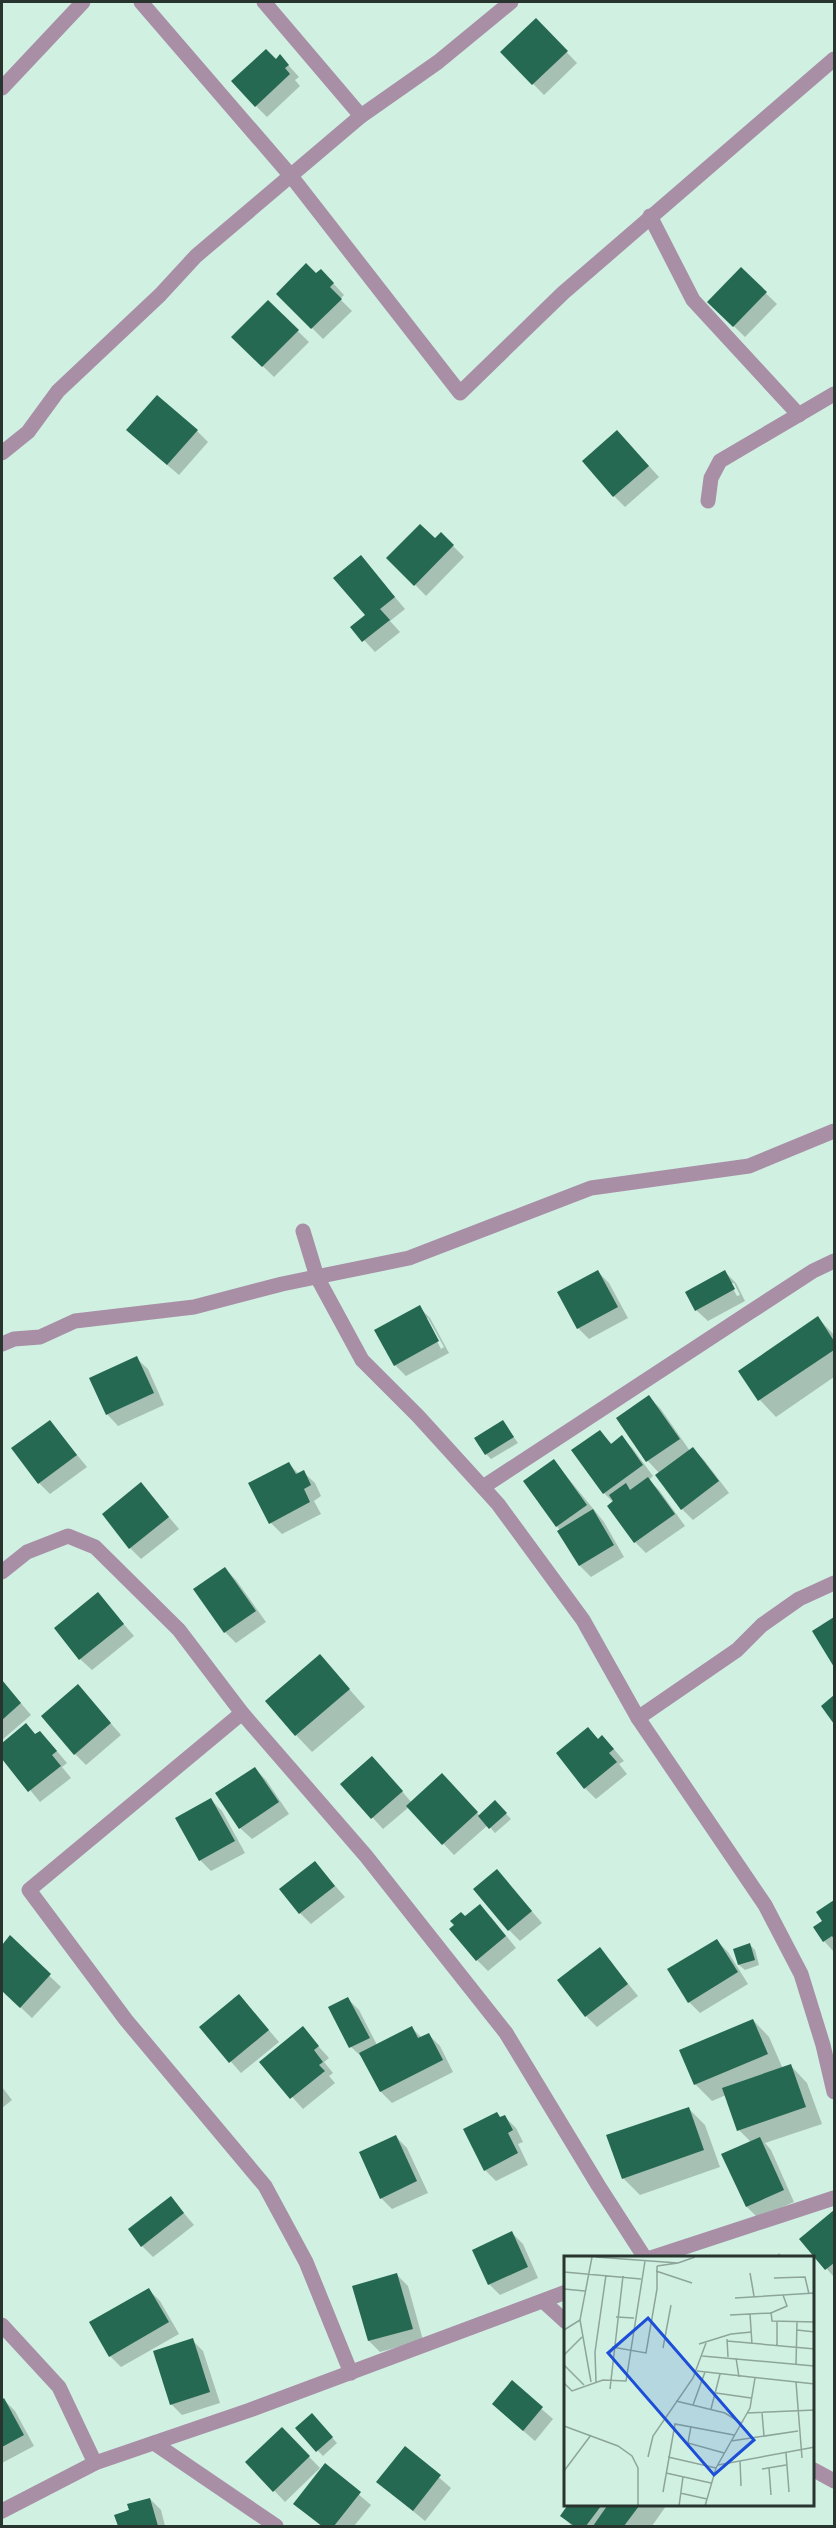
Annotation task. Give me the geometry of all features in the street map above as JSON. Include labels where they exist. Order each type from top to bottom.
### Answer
[{"type":"street","points":[[2,88],[83,2]]},
{"type":"street","points":[[141,2],[291,176],[460,393],[563,293],[834,59]]},
{"type":"street","points":[[264,2],[361,116]]},
{"type":"street","points":[[2,453],[28,432],[58,392],[160,295],[196,256],[361,116],[438,62],[511,2]]},
{"type":"street","points":[[650,216],[693,300],[799,415]]},
{"type":"street","points":[[708,501],[711,478],[720,461],[834,394]]},
{"type":"street","points":[[2,1344],[14,1339],[40,1337],[75,1321],[194,1307],[409,1257],[591,1188],[749,1166],[834,1131]]},
{"type":"street","points":[[303,1231],[317,1277],[362,1360],[418,1416],[498,1504],[583,1620],[638,1718],[765,1905],[801,1974],[823,2044],[834,2092]]},
{"type":"street","points":[[483,1487],[794,1283],[834,1261]]},
{"type":"street","points":[[2,1572],[27,1552],[68,1536],[95,1547],[179,1630],[242,1713],[366,1856],[506,2033],[644,2256]]},
{"type":"street","points":[[638,1718],[737,1650],[762,1625],[799,1599],[834,1583]]},
{"type":"street","points":[[242,1713],[29,1890],[126,2020],[265,2187],[306,2262],[351,2373]]},
{"type":"street","points":[[657,2256],[834,2198]]},
{"type":"street","points":[[2,2511],[95,2463],[351,2373],[564,2293]]},
{"type":"street","points":[[543,2301],[564,2320]]},
{"type":"street","points":[[2,2325],[59,2387],[95,2463]]},
{"type":"street","points":[[154,2443],[276,2526]]},
{"type":"street","points":[[815,2471],[834,2481]]},
{"type":"building","points":[[536,18],[568,51],[532,85],[500,52]]},
{"type":"building","points":[[266,49],[276,59],[280,54],[289,65],[285,68],[290,74],[255,107],[231,81]]},
{"type":"building","points":[[306,263],[316,273],[321,269],[334,283],[330,287],[342,299],[311,329],[276,294]]},
{"type":"building","points":[[741,267],[767,292],[733,327],[707,302]]},
{"type":"building","points":[[268,300],[299,330],[262,367],[231,337]]},
{"type":"building","points":[[157,395],[198,430],[167,465],[126,430]]},
{"type":"building","points":[[617,430],[649,466],[613,497],[582,461]]},
{"type":"building","points":[[420,524],[435,538],[441,532],[454,545],[414,586],[386,558]]},
{"type":"building","points":[[361,555],[395,597],[380,609],[390,620],[362,642],[350,627],[365,615],[333,578]]},
{"type":"building","points":[[598,1270],[618,1307],[577,1329],[557,1292]]},
{"type":"building","points":[[725,1270],[735,1289],[695,1311],[685,1292]]},
{"type":"building","points":[[420,1305],[439,1341],[394,1366],[374,1330]]},
{"type":"building","points":[[818,1316],[834,1341],[834,1350],[758,1401],[738,1371]]},
{"type":"building","points":[[137,1356],[154,1393],[106,1415],[89,1378]]},
{"type":"building","points":[[649,1395],[680,1439],[646,1462],[616,1418]]},
{"type":"building","points":[[50,1420],[77,1455],[38,1484],[11,1448]]},
{"type":"building","points":[[503,1420],[514,1437],[485,1455],[474,1438]]},
{"type":"building","points":[[600,1430],[611,1444],[622,1435],[643,1465],[603,1494],[571,1450]]},
{"type":"building","points":[[693,1447],[719,1481],[681,1510],[655,1475]]},
{"type":"building","points":[[554,1459],[587,1505],[556,1527],[523,1481]]},
{"type":"building","points":[[289,1462],[296,1474],[304,1470],[311,1485],[304,1489],[310,1502],[269,1524],[248,1483]]},
{"type":"building","points":[[648,1477],[675,1514],[634,1543],[607,1506],[613,1501],[609,1495],[626,1483],[630,1490]]},
{"type":"building","points":[[141,1482],[169,1517],[129,1549],[102,1514]]},
{"type":"building","points":[[593,1509],[614,1545],[579,1566],[557,1531]]},
{"type":"building","points":[[225,1567],[256,1611],[224,1633],[193,1589]]},
{"type":"building","points":[[98,1592],[124,1624],[79,1660],[54,1628]]},
{"type":"building","points":[[834,1617],[834,1667],[812,1631]]},
{"type":"building","points":[[320,1654],[350,1689],[295,1736],[265,1701]]},
{"type":"building","points":[[2,1680],[21,1703],[2,1720]]},
{"type":"building","points":[[78,1684],[111,1723],[74,1755],[41,1716]]},
{"type":"building","points":[[834,1695],[834,1724],[821,1706]]},
{"type":"building","points":[[26,1723],[35,1734],[40,1731],[57,1751],[52,1755],[61,1766],[28,1792],[2,1759],[2,1743]]},
{"type":"building","points":[[588,1727],[598,1739],[602,1735],[614,1749],[609,1753],[617,1762],[584,1789],[556,1753]]},
{"type":"building","points":[[372,1756],[403,1791],[371,1819],[340,1784]]},
{"type":"building","points":[[255,1767],[279,1802],[239,1829],[215,1793]]},
{"type":"building","points":[[442,1773],[478,1812],[442,1845],[406,1806]]},
{"type":"building","points":[[211,1798],[235,1841],[199,1861],[175,1818]]},
{"type":"building","points":[[495,1800],[507,1813],[489,1829],[478,1816]]},
{"type":"building","points":[[315,1861],[335,1886],[299,1914],[279,1889]]},
{"type":"building","points":[[497,1869],[532,1911],[508,1931],[473,1889]]},
{"type":"building","points":[[834,1900],[834,1939],[832,1936],[823,1942],[813,1927],[822,1921],[816,1912]]},
{"type":"building","points":[[480,1904],[506,1936],[476,1961],[449,1929],[454,1925],[450,1921],[461,1912],[465,1916]]},
{"type":"building","points":[[10,1935],[51,1974],[20,2008],[2,1991],[2,1945]]},
{"type":"building","points":[[717,1939],[738,1972],[688,2003],[667,1969]]},
{"type":"building","points":[[750,1943],[755,1960],[738,1965],[733,1949]]},
{"type":"building","points":[[600,1947],[628,1984],[585,2017],[557,1980]]},
{"type":"building","points":[[239,1994],[269,2030],[229,2063],[199,2027]]},
{"type":"building","points":[[348,1997],[370,2038],[349,2048],[328,2007]]},
{"type":"building","points":[[753,2019],[768,2054],[694,2085],[679,2050]]},
{"type":"building","points":[[303,2026],[319,2046],[314,2050],[323,2062],[319,2065],[325,2071],[290,2099],[259,2062]]},
{"type":"building","points":[[412,2026],[418,2038],[429,2033],[443,2060],[380,2092],[359,2053]]},
{"type":"building","points":[[791,2064],[806,2107],[737,2131],[722,2088]]},
{"type":"building","points":[[689,2107],[704,2150],[622,2179],[606,2135]]},
{"type":"building","points":[[497,2112],[500,2117],[505,2115],[513,2130],[508,2133],[518,2153],[484,2171],[463,2129]]},
{"type":"building","points":[[396,2135],[417,2181],[380,2199],[359,2152]]},
{"type":"building","points":[[760,2137],[784,2190],[746,2207],[721,2154]]},
{"type":"building","points":[[171,2196],[184,2213],[141,2247],[128,2229]]},
{"type":"building","points":[[834,2210],[834,2263],[825,2270],[799,2239]]},
{"type":"building","points":[[512,2231],[528,2267],[488,2285],[472,2250]]},
{"type":"building","points":[[397,2273],[413,2329],[368,2341],[352,2286]]},
{"type":"building","points":[[149,2288],[169,2322],[109,2357],[89,2322]]},
{"type":"building","points":[[193,2338],[210,2392],[170,2405],[153,2351]]},
{"type":"building","points":[[512,2380],[543,2407],[523,2431],[492,2404]]},
{"type":"building","points":[[4,2398],[24,2435],[2,2447],[2,2400]]},
{"type":"building","points":[[312,2413],[333,2437],[316,2452],[295,2428]]},
{"type":"building","points":[[282,2427],[310,2456],[273,2492],[245,2462]]},
{"type":"building","points":[[405,2446],[441,2475],[413,2511],[376,2482]]},
{"type":"building","points":[[325,2463],[361,2492],[334,2526],[322,2526],[293,2504]]},
{"type":"building","points":[[150,2498],[158,2526],[118,2526],[114,2515],[129,2510],[127,2504]]},
{"type":"building","points":[[566,2507],[600,2507],[586,2526],[574,2526],[560,2516]]},
{"type":"building","points":[[606,2507],[638,2507],[624,2526],[593,2526]]}]
